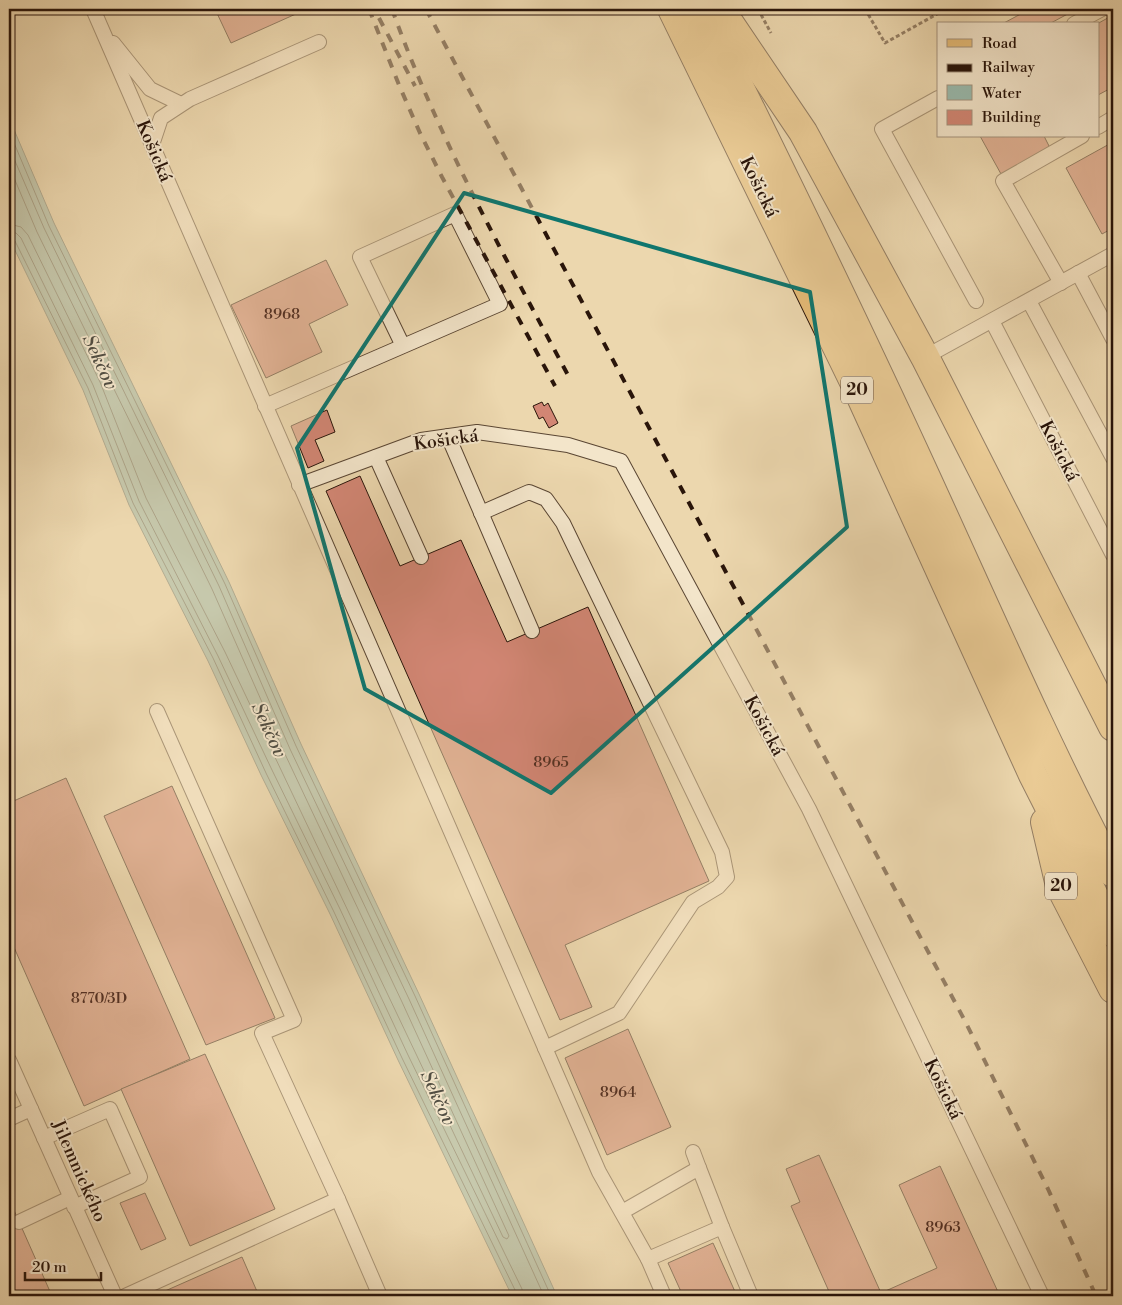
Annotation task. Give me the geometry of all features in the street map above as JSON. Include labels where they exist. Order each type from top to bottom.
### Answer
[{"type":"main road","name":"Košická","points":[[672,9],[856,386],[1033,775]]},
{"type":"main road","points":[[701,9],[901,423],[1059,765],[1113,873]]},
{"type":"main road","points":[[720,9],[803,132],[925,357],[1113,726]]},
{"type":"main road","points":[[1033,775],[1113,932]]},
{"type":"main road","name":"20","points":[[1033,775],[1060,886],[1113,989]]},
{"type":"lane","name":"Košická","points":[[93,9],[599,1172],[648,1259],[664,1296]]},
{"type":"lane","points":[[1078,22],[1102,9]]},
{"type":"lane","points":[[101,27],[150,89],[181,104]]},
{"type":"lane","points":[[152,146],[161,118],[181,104],[319,42]]},
{"type":"lane","points":[[937,99],[882,129],[976,300]]},
{"type":"lane","points":[[1100,126],[1113,118]]},
{"type":"lane","points":[[1061,283],[1003,180],[1078,138]]},
{"type":"lane","points":[[265,406],[500,304],[455,214],[360,257],[403,346]]},
{"type":"lane","points":[[925,357],[1113,254]]},
{"type":"lane","points":[[1078,273],[1113,338]]},
{"type":"lane","points":[[1029,300],[1113,458]]},
{"type":"lane","name":"Košická","points":[[992,321],[1113,555]]},
{"type":"lane","name":"Košická","points":[[299,485],[421,440],[477,432],[568,444],[621,461],[809,808],[1042,1296]]},
{"type":"lane","points":[[448,436],[532,631]]},
{"type":"lane","points":[[376,457],[421,557]]},
{"type":"lane","points":[[481,513],[529,492],[546,499],[563,523],[722,852],[727,877],[718,887],[693,902],[619,1013],[545,1048]]},
{"type":"lane","points":[[156,712],[294,1020],[262,1033],[380,1296]]},
{"type":"lane","name":"Jilemnického","points":[[9,1060],[115,1296]]},
{"type":"lane","points":[[9,1119],[31,1109]]},
{"type":"lane","points":[[19,1222],[140,1177],[110,1109],[44,1138]]},
{"type":"lane","points":[[693,1152],[751,1296]]},
{"type":"lane","points":[[622,1212],[698,1168]]},
{"type":"lane","points":[[125,1296],[338,1199]]},
{"type":"lane","points":[[648,1259],[722,1227]]},
{"type":"path","points":[[865,9],[885,43],[946,9]]},
{"type":"highlighted area","points":[[464,193],[810,292],[847,527],[551,793],[365,689],[297,448]]},
{"type":"water","name":"Sekčov","points":[[9,118],[54,223],[229,582],[301,744],[419,994],[557,1296],[512,1296],[208,661],[129,505],[83,390],[9,238]]},
{"type":"building","points":[[215,9],[307,9],[231,43]]},
{"type":"building","points":[[1030,9],[1077,9],[1053,22],[1006,22]]},
{"type":"building","points":[[1113,15],[1113,87],[1100,94],[1100,22]]},
{"type":"building","points":[[981,138],[1045,138],[1050,148],[1001,174]]},
{"type":"building","points":[[1113,142],[1113,228],[1102,234],[1066,168]]},
{"type":"building","points":[[326,260],[348,305],[309,324],[322,352],[266,378],[231,305]]},
{"type":"building","points":[[542,402],[544,406],[548,403],[558,423],[549,428],[543,417],[539,419],[533,406]]},
{"type":"building","points":[[327,410],[335,432],[315,440],[324,461],[308,468],[291,426]]},
{"type":"building","points":[[360,476],[400,566],[461,540],[507,642],[588,607],[709,881],[565,945],[592,1007],[560,1020],[326,491]]},
{"type":"building","points":[[66,778],[190,1059],[84,1106],[9,936],[9,803]]},
{"type":"building","points":[[172,786],[275,1018],[206,1045],[104,816]]},
{"type":"building","points":[[628,1029],[671,1127],[607,1155],[565,1058]]},
{"type":"building","points":[[205,1054],[275,1209],[190,1246],[121,1089]]},
{"type":"building","points":[[819,1155],[883,1296],[831,1296],[791,1206],[800,1202],[786,1169]]},
{"type":"building","points":[[940,1166],[999,1294],[995,1296],[883,1296],[881,1293],[937,1268],[899,1185]]},
{"type":"building","points":[[145,1193],[166,1239],[141,1250],[120,1203]]},
{"type":"building","points":[[9,1199],[52,1296],[9,1296]]},
{"type":"building","points":[[713,1243],[737,1296],[683,1296],[668,1263]]},
{"type":"building","points":[[242,1257],[259,1296],[168,1296],[165,1291]]},
{"type":"railway","points":[[369,9],[420,133],[555,386]]},
{"type":"railway","points":[[392,9],[410,57],[451,150],[497,242],[569,377]]},
{"type":"railway","points":[[426,9],[965,1021],[1048,1189],[1096,1296]]},
{"type":"railway","points":[[379,18],[415,86]]}]
